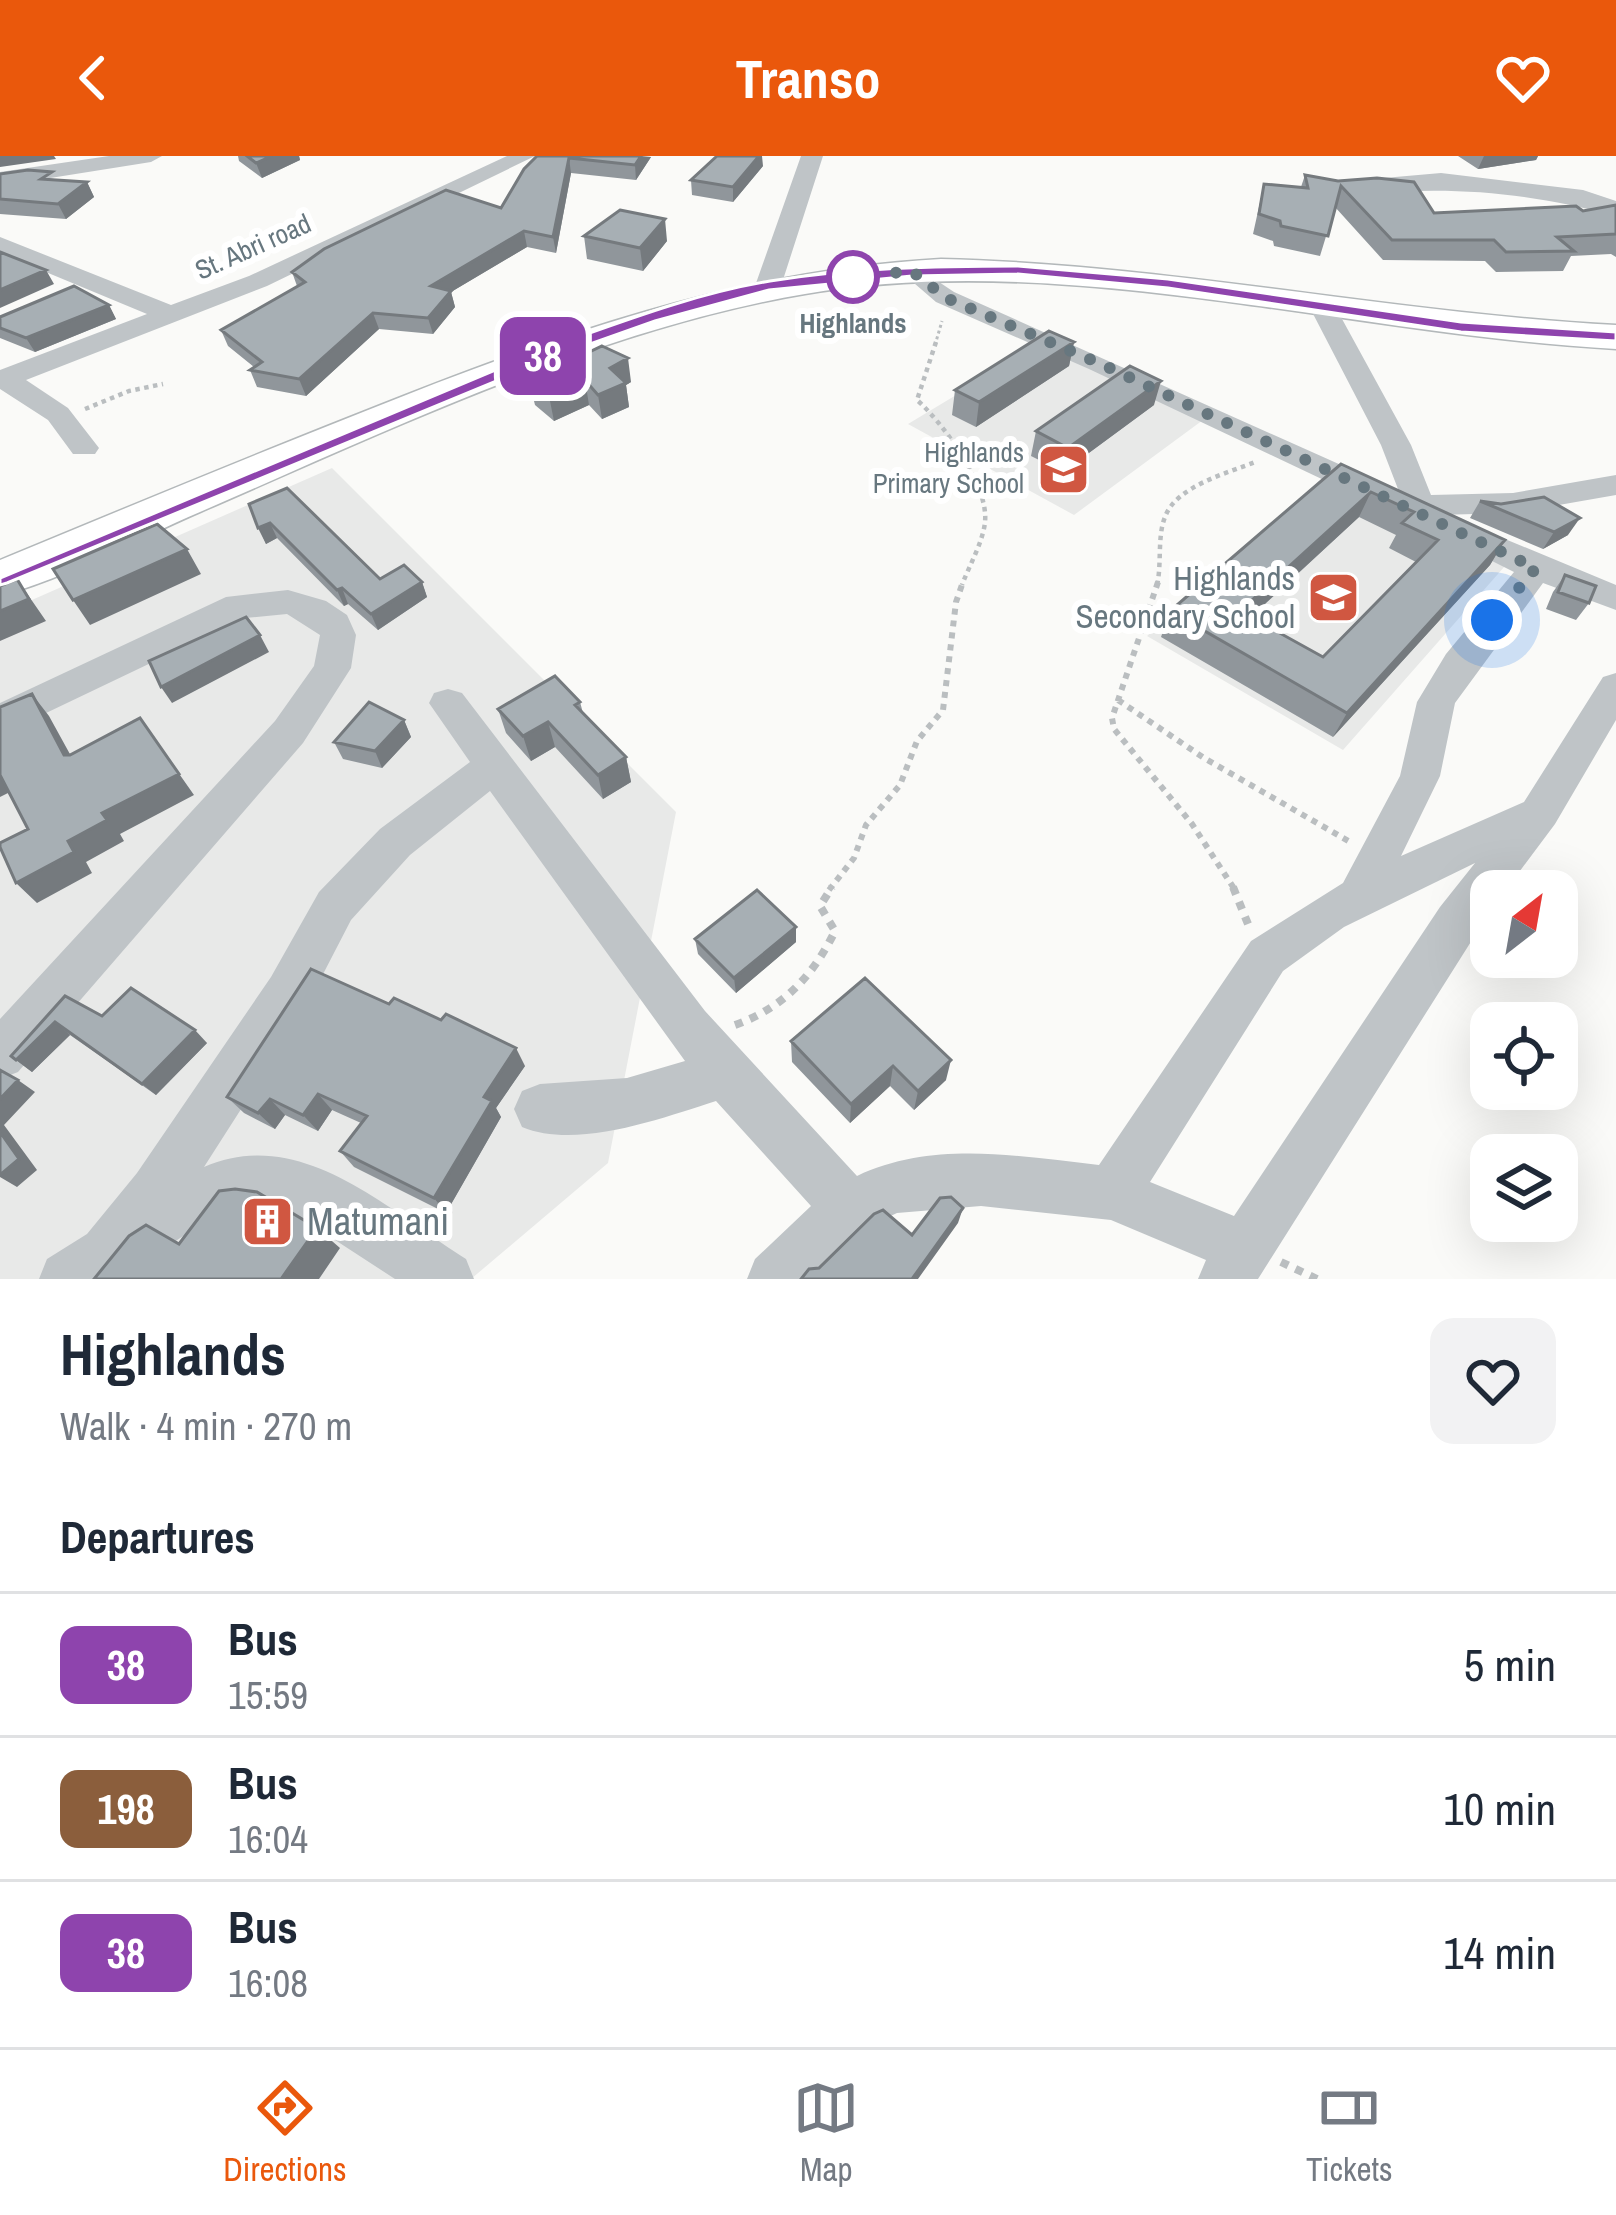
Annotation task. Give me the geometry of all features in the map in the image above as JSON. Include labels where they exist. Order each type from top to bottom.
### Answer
[{"type":"highway","points":[[0,578],[556,351],[649,317],[768,286],[912,271],[1018,270],[1101,276],[1483,329],[1616,337]]},
{"type":"street","points":[[0,178],[151,156]]},
{"type":"street","name":"St. Abri road","points":[[3,379],[258,281],[524,156]]},
{"type":"street","points":[[768,286],[812,156]]},
{"type":"street","points":[[459,160],[492,171]]},
{"type":"street","points":[[1331,189],[1441,179],[1583,197],[1616,209]]},
{"type":"street","points":[[0,244],[172,314]]},
{"type":"street","points":[[912,271],[946,298],[1099,363],[1287,454],[1420,509],[1536,568],[1616,598]]},
{"type":"street","points":[[56,297],[94,280]]},
{"type":"street","points":[[1323,308],[1396,445],[1420,509]]},
{"type":"street","points":[[3,379],[58,414],[84,448]]},
{"type":"street","points":[[1420,509],[1513,502],[1616,485]]},
{"type":"street","points":[[1370,874],[1420,776],[1436,702],[1459,664],[1536,568]]},
{"type":"street","points":[[0,720],[239,606],[288,602],[324,617],[338,634],[339,651],[332,668],[289,732],[0,1055]]},
{"type":"street","points":[[448,704],[596,909],[779,1140],[850,1207]]},
{"type":"street","points":[[775,1279],[850,1207],[894,1186],[981,1179],[1112,1193],[1235,1264],[1456,921],[1540,812],[1610,709]]},
{"type":"street","points":[[87,1266],[156,1192],[288,993],[335,906],[395,842],[494,766]]},
{"type":"street","points":[[1112,1193],[1259,968],[1296,931],[1370,874],[1462,853],[1540,812]]},
{"type":"street","points":[[541,1109],[627,1102],[712,1055]]},
{"type":"street","points":[[87,1266],[190,1200],[226,1184],[262,1179],[298,1184],[446,1279]]},
{"type":"path","points":[[712,1055],[817,968],[835,932],[820,906],[822,900],[854,858],[866,825],[900,785],[917,741],[943,710],[956,602],[986,520],[973,472],[958,447],[937,427],[933,414],[917,400],[918,374],[940,335],[946,298]]},
{"type":"path","points":[[58,414],[163,384]]},
{"type":"path","points":[[1259,968],[1242,899],[1173,800],[1114,729],[1118,700],[1154,598],[1163,558],[1160,532],[1172,506],[1203,482],[1238,466],[1287,454]]},
{"type":"path","points":[[1118,700],[1370,874]]},
{"type":"shaded area","name":"Highlands Primary School","points":[[1041,344],[1203,420],[1074,515],[908,424]]},
{"type":"shaded area","points":[[332,468],[676,812],[608,1163],[471,1279],[0,1279],[0,614]]},
{"type":"shaded area","name":"Highlands Secondary School","points":[[1330,475],[1512,558],[1343,750],[1147,636]]},
{"type":"building","points":[[537,156],[641,156],[635,165],[569,158],[553,237],[524,231],[431,286],[451,291],[428,318],[373,313],[299,379],[250,370],[262,362],[221,330],[305,282],[292,272],[324,249],[446,190],[501,208]]},
{"type":"building","points":[[717,156],[759,156],[733,187],[691,180]]},
{"type":"building","points":[[52,172],[41,179],[87,182],[58,204],[0,199],[0,174]]},
{"type":"building","points":[[1305,175],[1338,181],[1414,182],[1434,213],[1576,206],[1583,211],[1616,205],[1616,234],[1557,237],[1574,251],[1506,252],[1494,240],[1392,240],[1341,186],[1328,236],[1281,226],[1280,221],[1259,214],[1264,184],[1308,188]]},
{"type":"building","points":[[620,210],[665,219],[640,248],[584,236]]},
{"type":"building","points":[[0,252],[46,270],[0,290]]},
{"type":"building","points":[[74,286],[109,305],[26,338],[0,328],[0,317]]},
{"type":"building","points":[[1049,331],[1074,342],[979,402],[955,390]]},
{"type":"building","points":[[602,346],[628,358],[610,368],[626,383],[598,395],[585,380],[549,396],[529,381]]},
{"type":"building","points":[[1130,366],[1161,381],[1068,448],[1036,431]]},
{"type":"building","name":"Highlands Secondary School","points":[[1341,464],[1505,540],[1347,713],[1170,611]],"holes":[[[1371,492],[1414,512],[1402,523],[1438,540],[1323,657],[1240,611]]]},
{"type":"building","points":[[287,488],[380,579],[404,565],[422,582],[371,614],[342,588],[337,590],[270,523],[258,528],[249,504]]},
{"type":"building","points":[[1544,497],[1580,518],[1554,532],[1480,501],[1501,504]]},
{"type":"building","points":[[157,524],[187,549],[73,600],[53,569]]},
{"type":"building","points":[[1565,575],[1596,586],[1589,603],[1558,592]]},
{"type":"building","points":[[17,579],[29,599],[0,611],[0,586]]},
{"type":"building","points":[[246,617],[260,635],[161,687],[149,661]]},
{"type":"building","points":[[555,676],[580,702],[575,705],[626,757],[598,775],[548,722],[523,736],[498,709]]},
{"type":"building","points":[[32,694],[64,755],[140,718],[179,774],[102,813],[107,820],[68,841],[74,852],[16,883],[0,843],[28,829],[0,775],[0,707]]},
{"type":"building","points":[[369,702],[404,720],[375,751],[334,742]]},
{"type":"building","points":[[757,890],[796,927],[734,978],[695,939]]},
{"type":"building","points":[[311,969],[389,1004],[394,998],[441,1020],[446,1014],[516,1048],[484,1097],[492,1101],[434,1198],[340,1151],[367,1116],[318,1094],[303,1115],[270,1099],[258,1113],[227,1097]]},
{"type":"building","points":[[865,978],[951,1060],[918,1091],[893,1066],[851,1104],[791,1041]]},
{"type":"building","points":[[131,988],[195,1030],[142,1084],[55,1022],[16,1060],[11,1056],[65,996],[102,1016]]},
{"type":"building","points":[[0,1070],[18,1080],[0,1099]]},
{"type":"building","points":[[0,1132],[19,1159],[0,1175]]},
{"type":"building","points":[[219,1191],[257,1192],[317,1228],[281,1279],[94,1279],[129,1236],[146,1225],[179,1244]]},
{"type":"building","points":[[951,1197],[963,1208],[912,1279],[801,1279],[809,1269],[819,1268],[874,1214],[883,1210],[912,1235],[940,1198]]},
{"type":"bus line","name":"38","points":[[0,578],[556,351],[649,317],[768,286],[912,271],[1018,270],[1168,283],[1461,327],[1616,337]]},
{"type":"place","name":"Highlands","points":[[853,277]]},
{"type":"place","name":"Highlands Primary School","points":[[1063,469]]},
{"type":"place","name":"Highlands Secondary School","points":[[1334,597]]},
{"type":"place","name":"Matumani","points":[[268,1221]]},
{"type":"route","points":[[853,277],[912,271],[946,298],[1099,363],[1536,568],[1492,620]]}]
